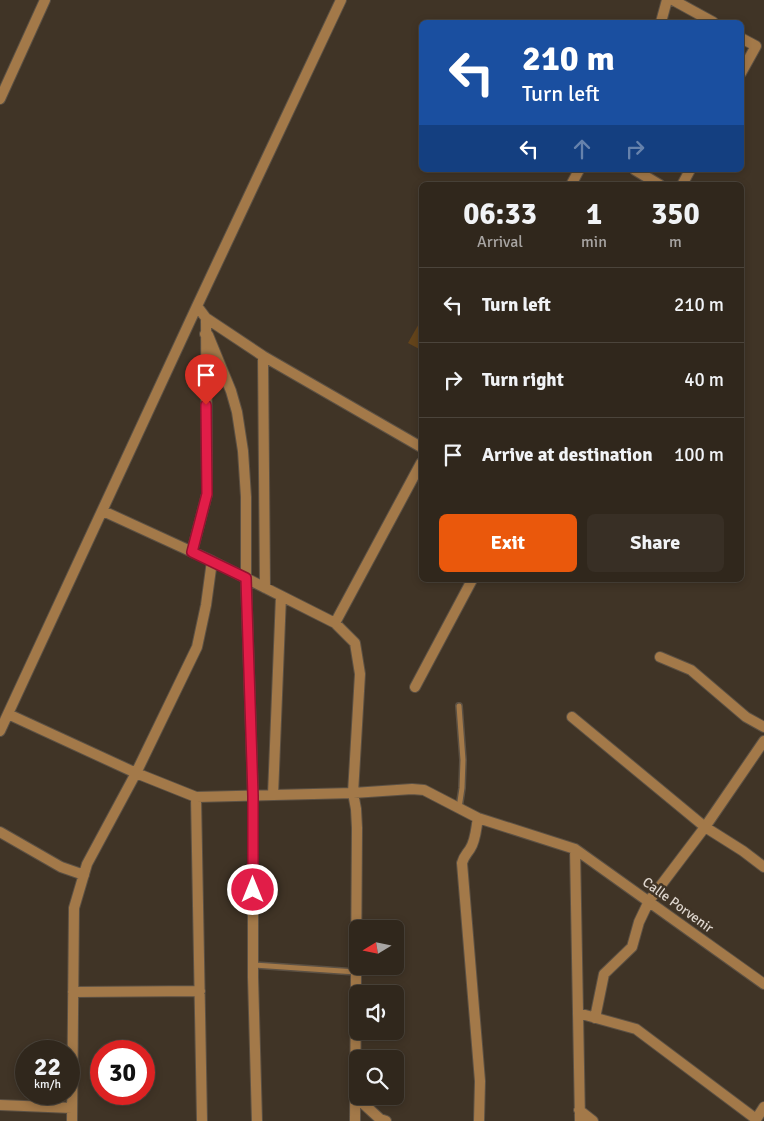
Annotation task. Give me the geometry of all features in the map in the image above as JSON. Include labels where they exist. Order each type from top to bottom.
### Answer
[{"type":"street","points":[[0,99],[45,0]]},
{"type":"street","points":[[0,732],[341,0]]},
{"type":"street","points":[[662,20],[667,0]]},
{"type":"street","points":[[673,0],[710,20]]},
{"type":"street","points":[[744,40],[756,46],[744,68]]},
{"type":"street","points":[[638,172],[655,182]]},
{"type":"street","points":[[197,306],[206,318],[264,356],[419,446]]},
{"type":"street","points":[[192,552],[207,494],[206,318]]},
{"type":"street","points":[[205,334],[208,335],[231,391],[237,412],[243,451],[246,497],[246,578],[253,796],[253,965],[257,1121]]},
{"type":"street","points":[[264,356],[265,588]]},
{"type":"street","points":[[335,622],[419,467]]},
{"type":"street","points":[[103,511],[212,561],[335,622],[355,643],[360,674],[353,793],[357,828],[356,920]]},
{"type":"street","points":[[72,1121],[74,908],[88,864],[136,773],[198,647],[212,561]]},
{"type":"street","points":[[415,687],[471,582]]},
{"type":"street","points":[[273,795],[281,596]]},
{"type":"street","points":[[660,657],[691,670],[746,717],[764,727]]},
{"type":"street","points":[[8,714],[136,773],[196,798],[202,1121]]},
{"type":"street","points":[[572,717],[704,827],[743,851],[764,867]]},
{"type":"street","points":[[596,1018],[604,974],[632,946],[639,922],[649,901],[764,741]]},
{"type":"street","name":"Calle Porvenir","points":[[196,798],[424,790],[478,818],[574,849],[764,984]]},
{"type":"street","points":[[478,818],[476,835],[462,863],[480,1081],[479,1121]]},
{"type":"street","points":[[0,832],[61,867],[84,875]]},
{"type":"street","points":[[574,849],[580,1116],[593,1121]]},
{"type":"street","points":[[356,975],[356,1050]]},
{"type":"street","points":[[73,992],[200,991]]},
{"type":"street","points":[[578,1013],[636,1029],[755,1120],[764,1108]]},
{"type":"street","points":[[0,1105],[72,1108]]},
{"type":"street","points":[[355,1121],[356,1105]]},
{"type":"street","points":[[365,1105],[386,1121]]},
{"type":"lane","points":[[459,706],[463,760],[459,808]]},
{"type":"lane","points":[[253,965],[349,972]]},
{"type":"shaded area","points":[[419,324],[419,349],[408,343]]},
{"type":"route","points":[[206,405],[207,494],[192,552],[246,578],[253,796],[253,890]]}]
